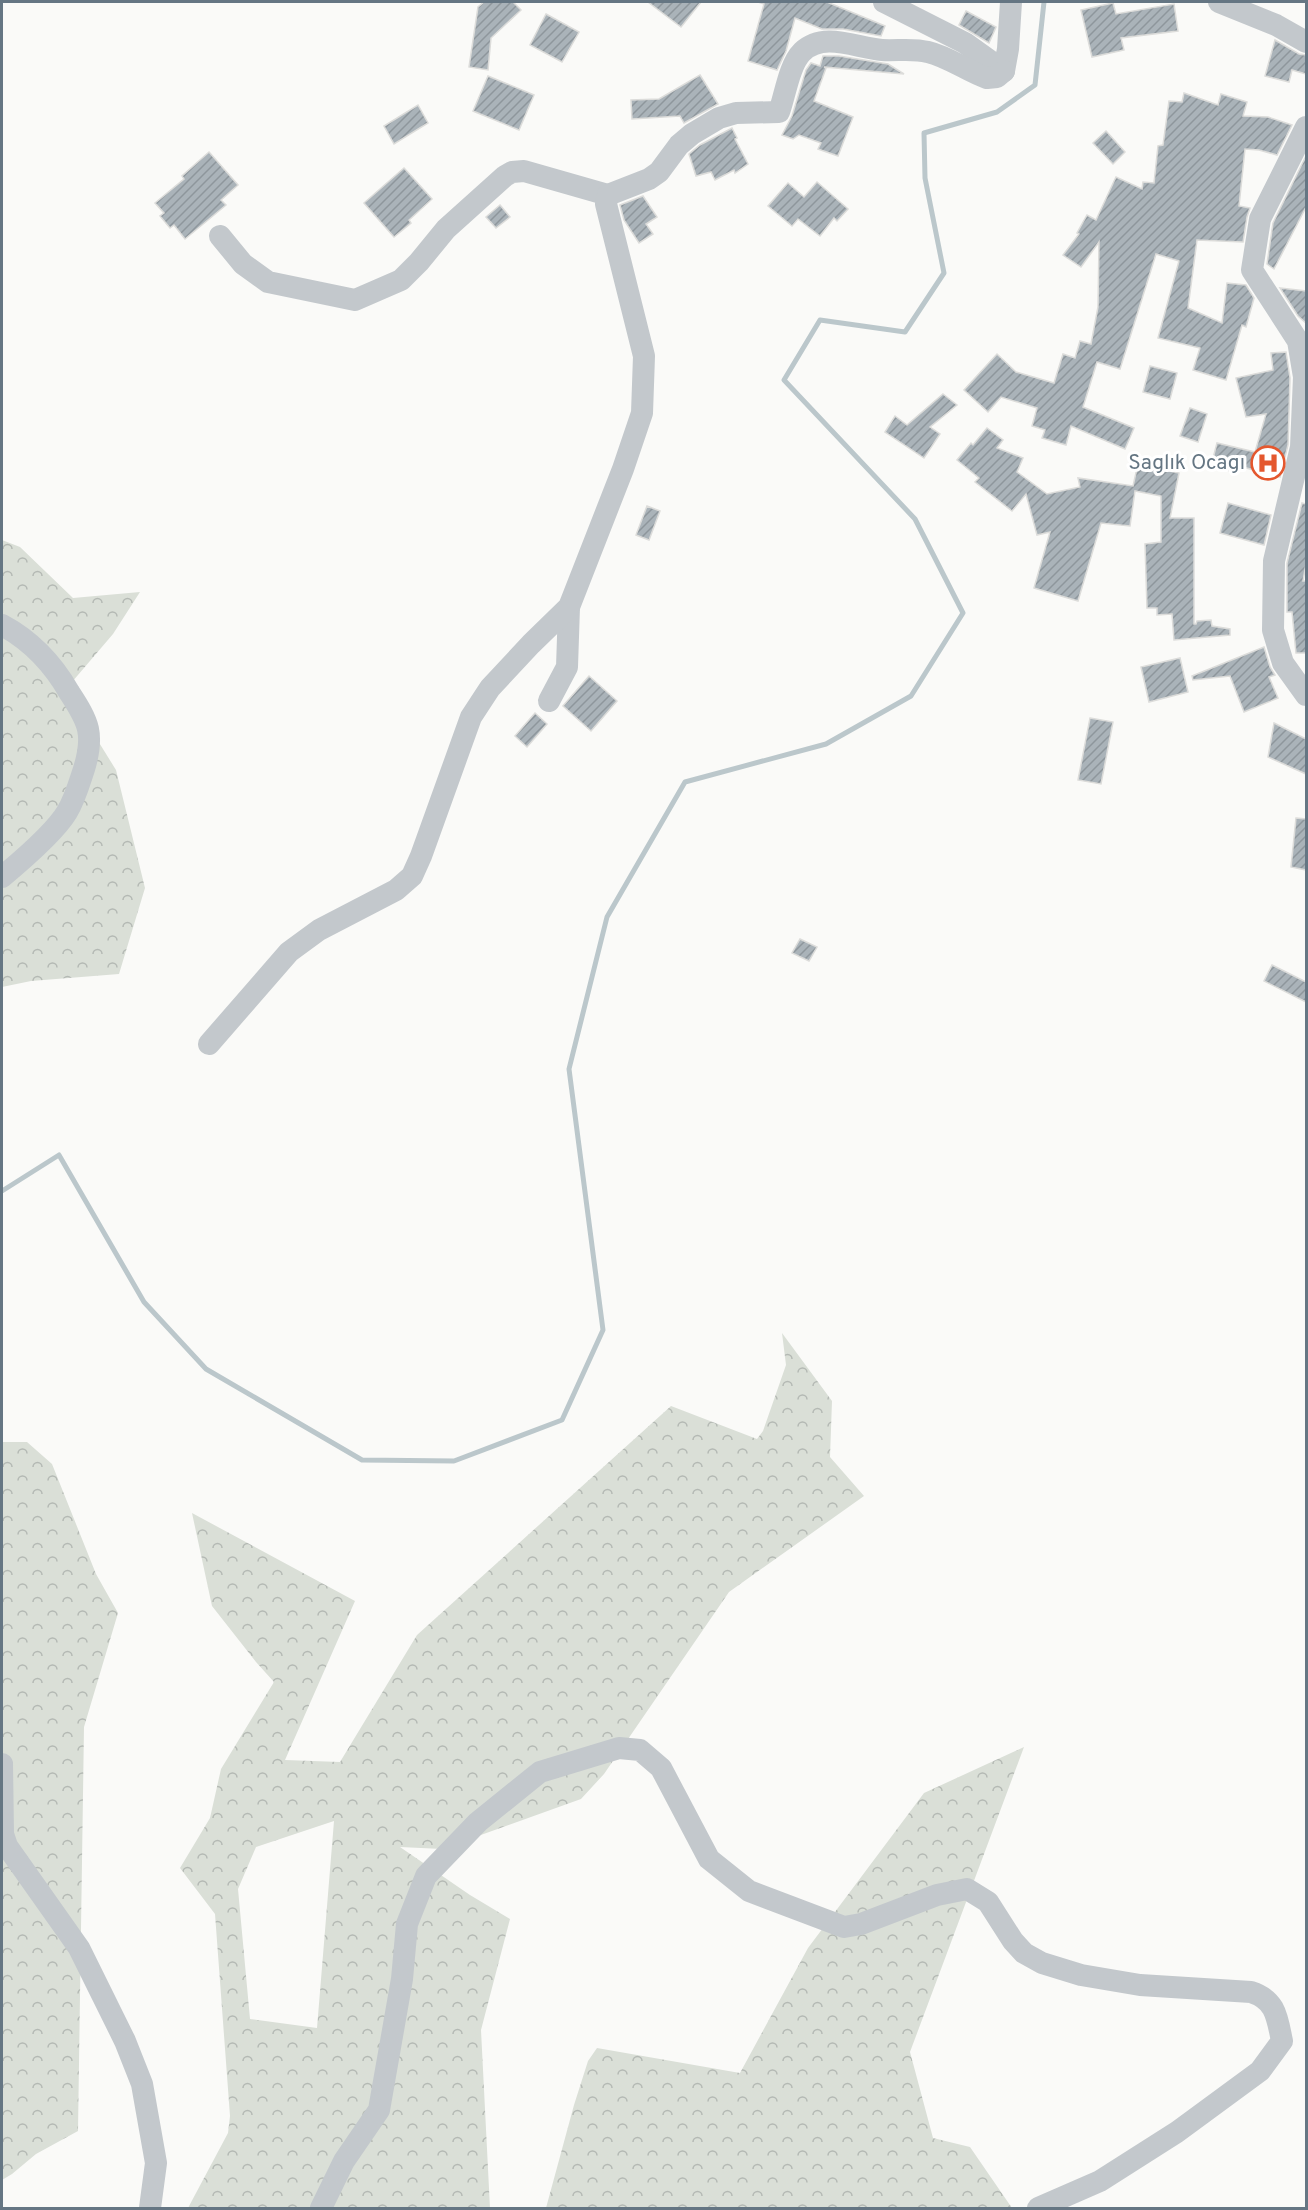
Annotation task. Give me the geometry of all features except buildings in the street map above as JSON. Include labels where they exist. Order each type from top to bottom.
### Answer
[{"type":"street","points":[[884,2],[965,43],[1004,70]]},
{"type":"street","points":[[220,236],[243,264],[268,282],[355,300],[401,280],[446,229],[512,172],[524,171],[608,195],[649,179],[659,172],[692,134],[719,118],[736,113],[779,112],[800,54],[814,45],[833,41],[879,50],[917,49],[930,52],[987,78],[997,77],[1004,70],[1008,49],[1011,2]]},
{"type":"street","points":[[1219,2],[1276,25],[1306,42]]},
{"type":"street","points":[[1306,127],[1260,219],[1252,270],[1298,341],[1304,377],[1301,447],[1274,561],[1273,630],[1283,663],[1306,695]]},
{"type":"street","points":[[549,701],[567,667],[569,607],[623,469],[642,412],[644,356],[606,204],[608,195]]},
{"type":"street","points":[[208,1044],[296,947],[319,930],[396,890],[412,876],[422,856],[471,717],[490,688],[569,607]]},
{"type":"street","points":[[2,624],[33,646],[59,674],[82,713],[88,727],[90,741],[89,753],[80,782],[66,815],[2,877]]},
{"type":"street","points":[[321,2208],[344,2161],[379,2110],[402,1979],[407,1924],[426,1876],[478,1822],[540,1772],[619,1748],[640,1750],[661,1768],[709,1859],[749,1891],[844,1927],[861,1924],[937,1895],[967,1889],[988,1902],[1013,1941],[1024,1953],[1042,1963],[1081,1975],[1140,1985],[1251,1992],[1263,1996],[1276,2012],[1282,2040],[1260,2072],[1177,2132],[1100,2181],[1038,2208]]},
{"type":"street","points":[[2,1764],[3,1834],[7,1846],[79,1948],[125,2041],[142,2084],[156,2163],[150,2208]]},
{"type":"green space","points":[[2,540],[20,547],[73,598],[140,592],[113,634],[72,682],[90,728],[116,770],[145,888],[119,974],[31,981],[2,987]]},
{"type":"green space","points":[[782,1333],[832,1401],[830,1457],[864,1496],[729,1592],[604,1774],[581,1799],[442,1849],[400,1847],[470,1895],[510,1919],[481,2030],[490,2208],[188,2208],[228,2133],[230,2116],[215,1914],[180,1868],[210,1818],[221,1769],[274,1682],[212,1606],[192,1513],[355,1601],[285,1760],[340,1762],[417,1635],[671,1406],[757,1439],[763,1431],[786,1365]],"holes":[[[334,1821],[317,2028],[250,2019],[238,1889],[256,1847]]]},
{"type":"green space","points":[[2,1442],[27,1442],[52,1464],[96,1574],[118,1613],[84,1727],[78,2131],[36,2154],[2,2180]]},
{"type":"green space","points":[[1024,1747],[910,2052],[933,2138],[970,2147],[1012,2208],[546,2208],[588,2061],[597,2048],[740,2073],[808,1948],[924,1793]]},
{"type":"waterway","points":[[2,1191],[59,1155],[144,1302],[206,1369],[362,1460],[454,1461],[562,1420],[603,1330],[569,1069],[607,917],[685,782],[826,744],[911,696],[963,613],[915,519],[784,380],[820,320],[905,332],[944,273],[925,178],[924,133],[997,112],[1035,85],[1044,2]]},
{"type":"place","name":"Saglık Ocagı","points":[[1268,463]]}]
